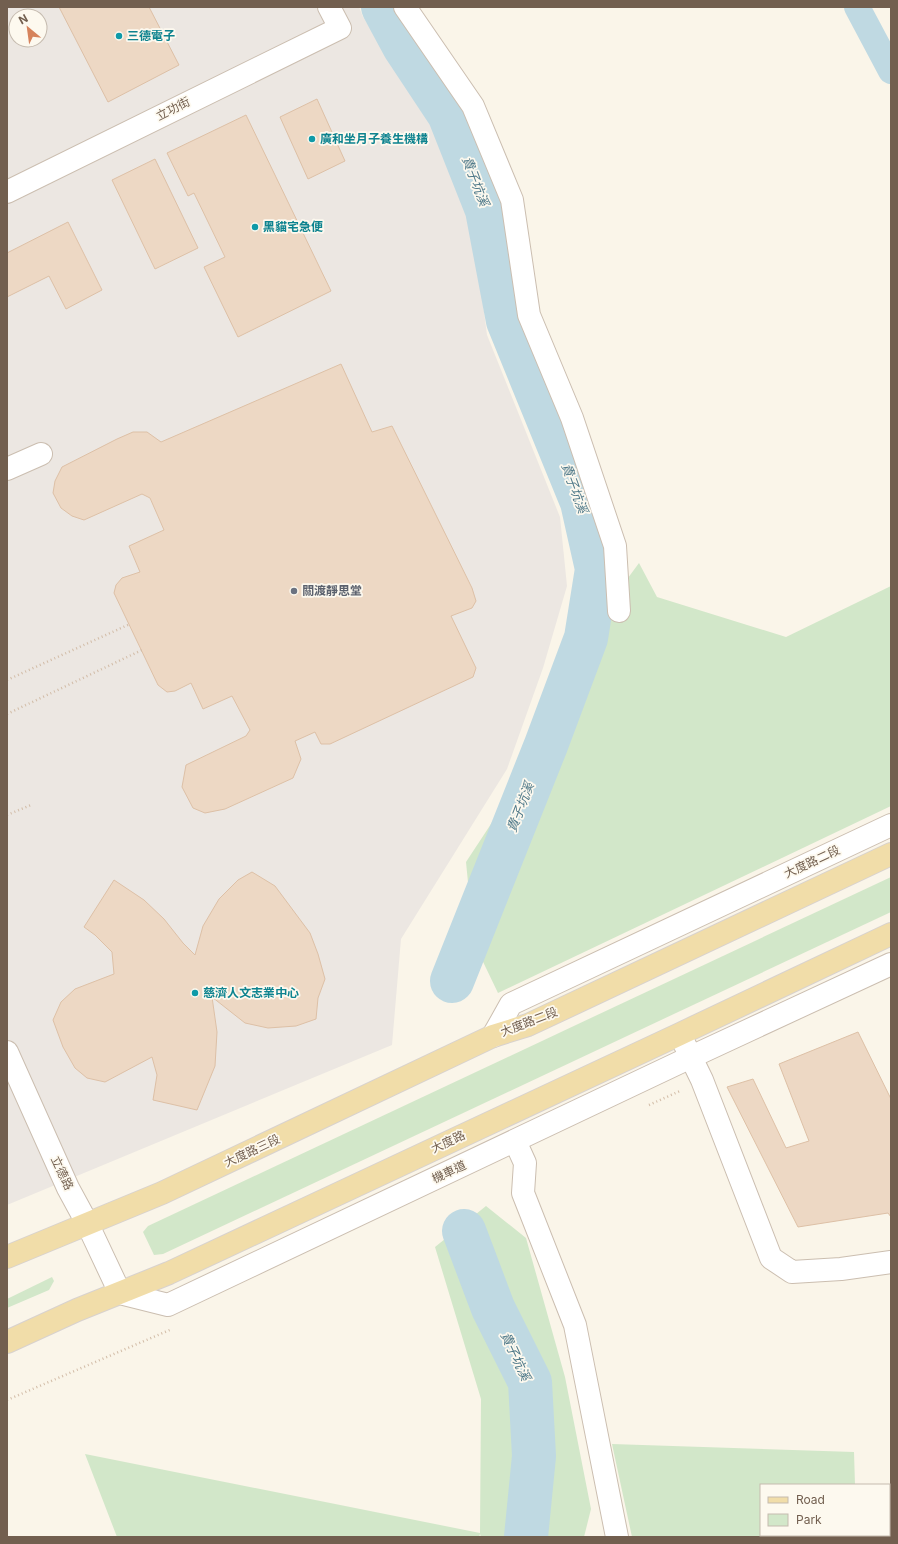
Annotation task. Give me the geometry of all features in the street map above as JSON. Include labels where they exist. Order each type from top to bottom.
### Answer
[{"type":"main road","name":"大度路二段","points":[[493,1036],[528,1025],[891,854]]},
{"type":"main road","points":[[680,1034],[891,934]]},
{"type":"main road","name":"大度路","points":[[120,1293],[169,1273],[680,1034]]},
{"type":"main road","name":"大度路三段","points":[[7,1257],[162,1193],[493,1036]]},
{"type":"main road","points":[[7,1342],[120,1293]]},
{"type":"street","name":"立功街","points":[[7,192],[340,28],[329,7]]},
{"type":"street","points":[[405,7],[473,106],[512,200],[529,315],[572,418],[615,546],[619,611]]},
{"type":"street","points":[[7,469],[41,454]]},
{"type":"street","name":"大度路二段","points":[[493,1036],[511,1004],[891,825]]},
{"type":"street","points":[[617,1537],[575,1325],[523,1193],[526,1163],[507,1145],[891,964]]},
{"type":"street","points":[[680,1034],[702,1080],[771,1258],[792,1272],[841,1269],[891,1262]]},
{"type":"street","name":"立德路","points":[[7,1052],[68,1188],[87,1223],[120,1293]]},
{"type":"street","name":"機車道","points":[[120,1293],[168,1305],[507,1145]]},
{"type":"path","points":[[7,680],[130,624]]},
{"type":"path","points":[[7,714],[142,650]]},
{"type":"path","points":[[7,815],[31,805]]},
{"type":"shaded area","points":[[7,7],[359,7],[363,17],[436,130],[473,227],[487,335],[560,517],[567,586],[543,668],[507,769],[401,939],[392,1045],[7,1205]]},
{"type":"green space","points":[[639,563],[657,597],[786,637],[891,586],[891,806],[498,993],[474,943],[466,862],[514,789],[579,706],[611,601]]},
{"type":"green space","points":[[891,877],[891,912],[163,1254],[154,1255],[143,1232],[148,1226]]},
{"type":"green space","points":[[486,1206],[526,1238],[565,1377],[591,1509],[584,1537],[481,1537],[480,1534],[479,1537],[117,1537],[85,1454],[480,1533],[481,1399],[435,1247]]},
{"type":"green space","points":[[52,1277],[54,1281],[49,1290],[7,1308],[7,1299]]},
{"type":"green space","points":[[612,1444],[854,1452],[855,1484],[760,1484],[760,1536],[787,1536],[786,1537],[632,1537]]},
{"type":"building","name":"三德電子","points":[[59,7],[149,7],[179,65],[108,102]]},
{"type":"building","name":"廣和坐月子養生機構","points":[[317,99],[345,161],[308,179],[280,117]]},
{"type":"building","name":"黑貓宅急便","points":[[246,115],[331,291],[238,337],[204,267],[225,257],[194,193],[188,196],[167,153]]},
{"type":"building","points":[[155,159],[198,248],[155,269],[112,180]]},
{"type":"building","points":[[68,222],[102,290],[66,309],[49,276],[7,297],[7,253]]},
{"type":"building","name":"關渡靜思堂","points":[[341,364],[372,432],[392,426],[472,588],[476,601],[472,608],[451,616],[476,668],[473,677],[330,744],[321,744],[315,732],[295,741],[301,759],[293,778],[225,809],[205,813],[193,808],[182,787],[186,765],[246,736],[250,730],[232,696],[203,709],[191,683],[175,691],[167,692],[158,685],[114,593],[116,585],[122,578],[140,572],[129,546],[164,530],[150,498],[142,494],[84,520],[72,516],[61,508],[53,493],[55,481],[62,467],[133,432],[147,432],[161,442]]},
{"type":"building","name":"慈濟人文志業中心","points":[[252,872],[275,886],[310,933],[325,979],[318,998],[316,1019],[296,1026],[268,1028],[245,1023],[212,997],[217,1032],[215,1066],[197,1110],[153,1100],[157,1075],[152,1057],[105,1082],[87,1078],[75,1068],[63,1047],[53,1020],[61,1002],[75,989],[114,974],[112,952],[95,935],[84,927],[114,880],[144,900],[164,919],[183,943],[195,955],[203,926],[219,899],[238,880]]},
{"type":"building","points":[[858,1032],[891,1099],[891,1217],[888,1213],[798,1227],[727,1087],[753,1079],[786,1148],[809,1141],[779,1064]]},
{"type":"building","points":[[786,1536],[856,1536],[856,1537]]},
{"type":"waterway","name":"貴子坑溪","points":[[383,7],[404,46],[449,114],[487,210],[508,321],[582,502],[597,569],[586,638],[546,745],[452,981]]},
{"type":"waterway","points":[[857,7],[891,71]]},
{"type":"waterway","name":"貴子坑溪","points":[[464,1231],[493,1308],[530,1382],[534,1456],[526,1537]]},
{"type":"place","name":"三德電子","points":[[119,36]]},
{"type":"place","name":"廣和坐月子養生機構","points":[[312,139]]},
{"type":"place","name":"黑貓宅急便","points":[[255,227]]},
{"type":"place","name":"關渡靜思堂","points":[[294,591]]},
{"type":"place","name":"慈濟人文志業中心","points":[[195,993]]}]
